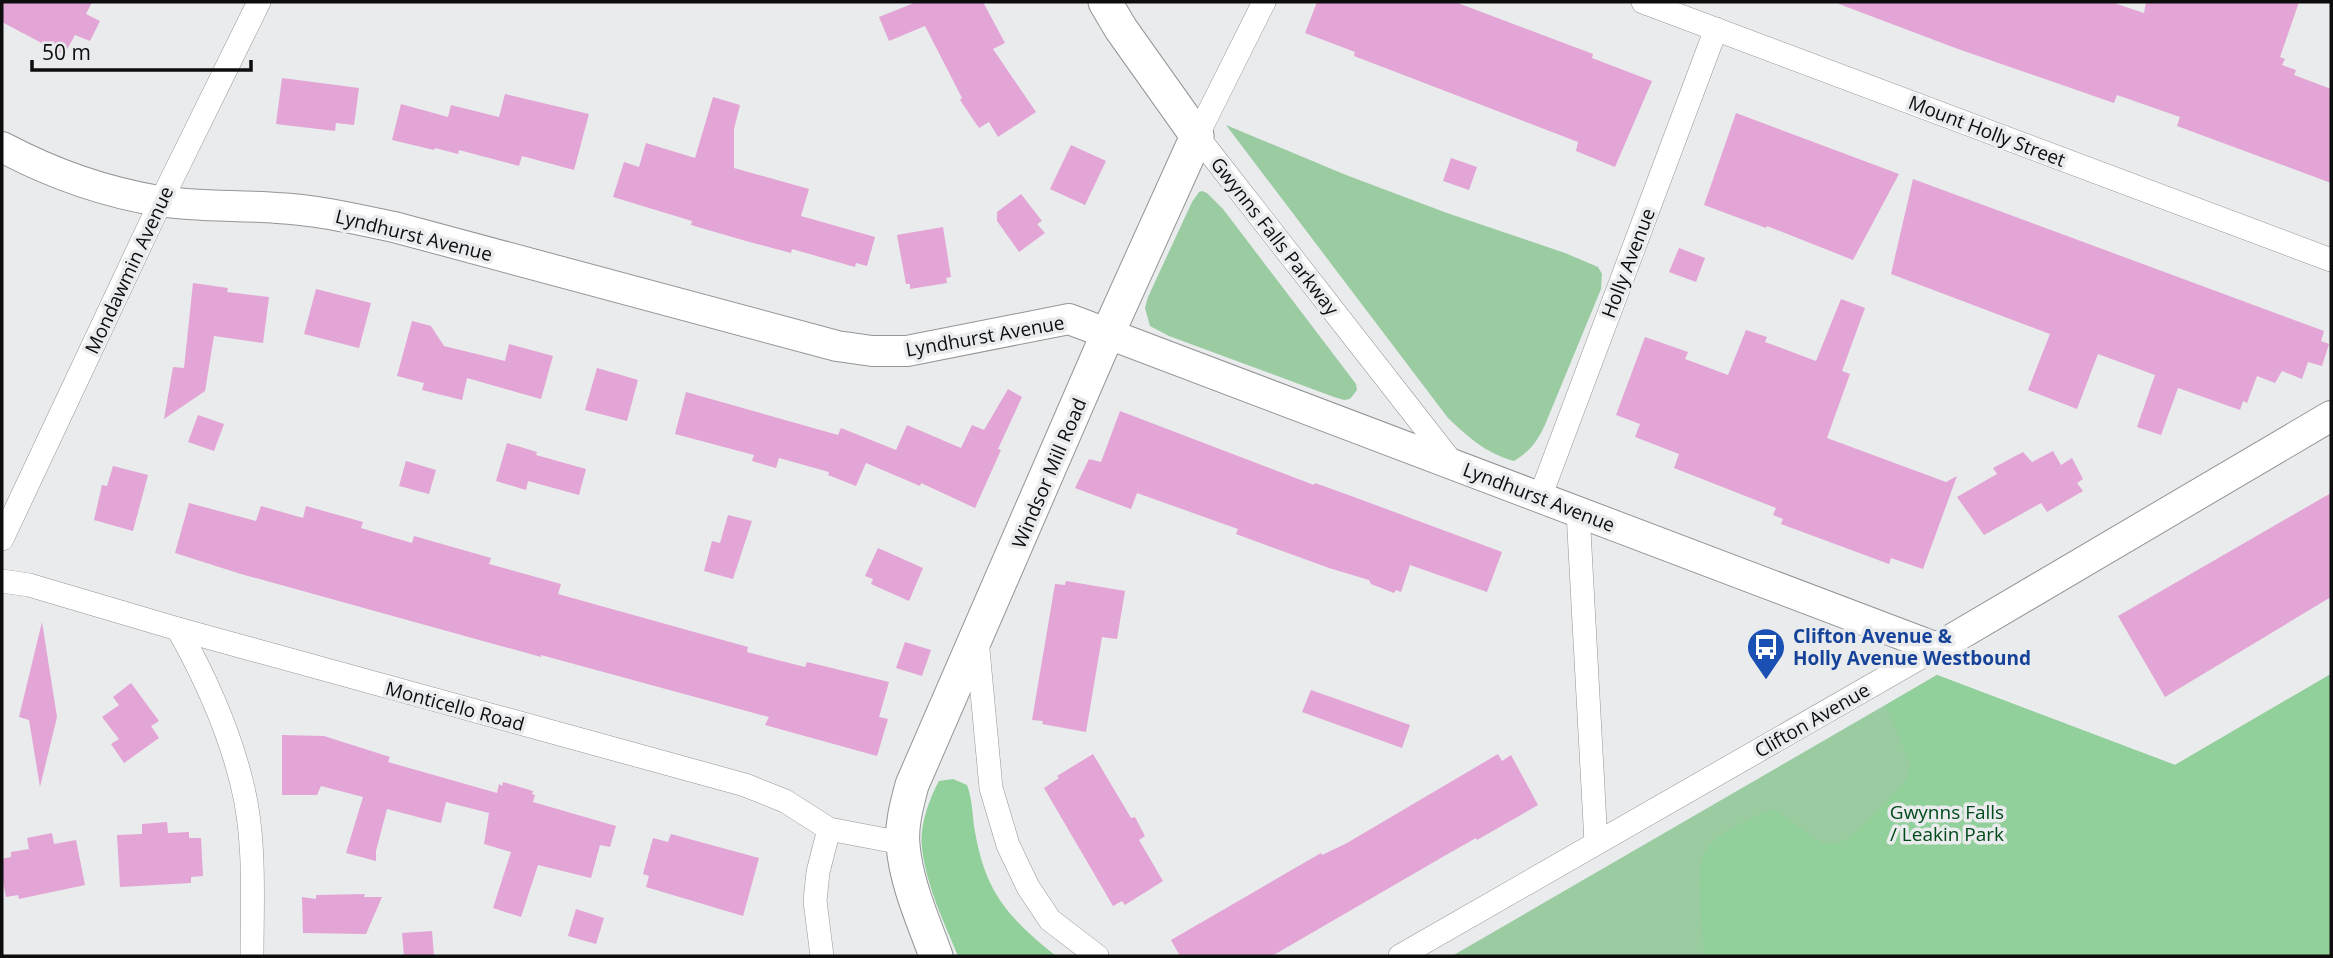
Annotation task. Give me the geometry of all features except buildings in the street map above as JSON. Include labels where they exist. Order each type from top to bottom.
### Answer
[{"type":"main road","name":"Gwynns Falls Parkway","points":[[1105,2],[1197,136]]},
{"type":"main road","name":"Windsor Mill Road","points":[[936,956],[909,880],[902,843],[912,785],[1108,333],[1197,136]]},
{"type":"street","name":"Mondawmin Avenue","points":[[2,539],[161,201],[259,2]]},
{"type":"street","name":"Windsor Mill Road","points":[[1197,136],[1264,2]]},
{"type":"street","name":"Mount Holly Street","points":[[1643,2],[2331,260]]},
{"type":"street","name":"Holly Avenue","points":[[1539,497],[1716,29]]},
{"type":"street","name":"Gwynns Falls Parkway","points":[[1197,136],[1454,465]]},
{"type":"street","name":"Lyndhurst Avenue","points":[[2,146],[62,174],[109,190],[161,201],[281,208],[335,215],[394,227],[837,346],[872,351],[906,351],[1069,319],[1937,648]]},
{"type":"street","name":"Clifton Avenue","points":[[1400,956],[1937,648],[2331,416]]},
{"type":"street","points":[[1578,512],[1596,843]]},
{"type":"street","name":"Monticello Road","points":[[2,582],[29,585],[178,629],[745,785],[785,801],[829,829],[902,843]]},
{"type":"street","points":[[178,629],[201,669],[223,723],[243,785],[250,835],[252,956]]},
{"type":"street","points":[[977,639],[991,788],[1008,845],[1028,887],[1050,920],[1097,956]]},
{"type":"street","points":[[822,956],[815,901],[818,872],[829,829]]},
{"type":"green space","points":[[1226,125],[1346,175],[1598,267],[1602,274],[1601,289],[1544,427],[1526,453],[1514,461],[1495,454],[1448,418]]},
{"type":"green space","points":[[1202,191],[1223,209],[1356,384],[1357,390],[1350,399],[1334,397],[1169,336],[1150,326],[1145,308],[1148,297],[1192,202]]},
{"type":"green space","name":"Gwynns Falls / Leakin Park","points":[[2331,674],[2331,956],[1452,956],[1937,675],[2175,765]]},
{"type":"green space","name":"Gwynns Falls / Leakin Park","points":[[2331,674],[2331,956],[1704,954],[1700,871],[1705,852],[1711,844],[1736,826],[1773,809],[1822,843],[1835,844],[1850,838],[1907,779],[1911,766],[1886,705],[1937,675],[2175,765]]},
{"type":"green space","points":[[953,779],[967,785],[980,854],[993,888],[1002,903],[1025,929],[1056,956],[958,956],[931,889],[921,840],[926,813],[939,781]]},
{"type":"place","name":"Clifton Avenue & Holly Avenue Westbound","points":[[1766,681]]}]
